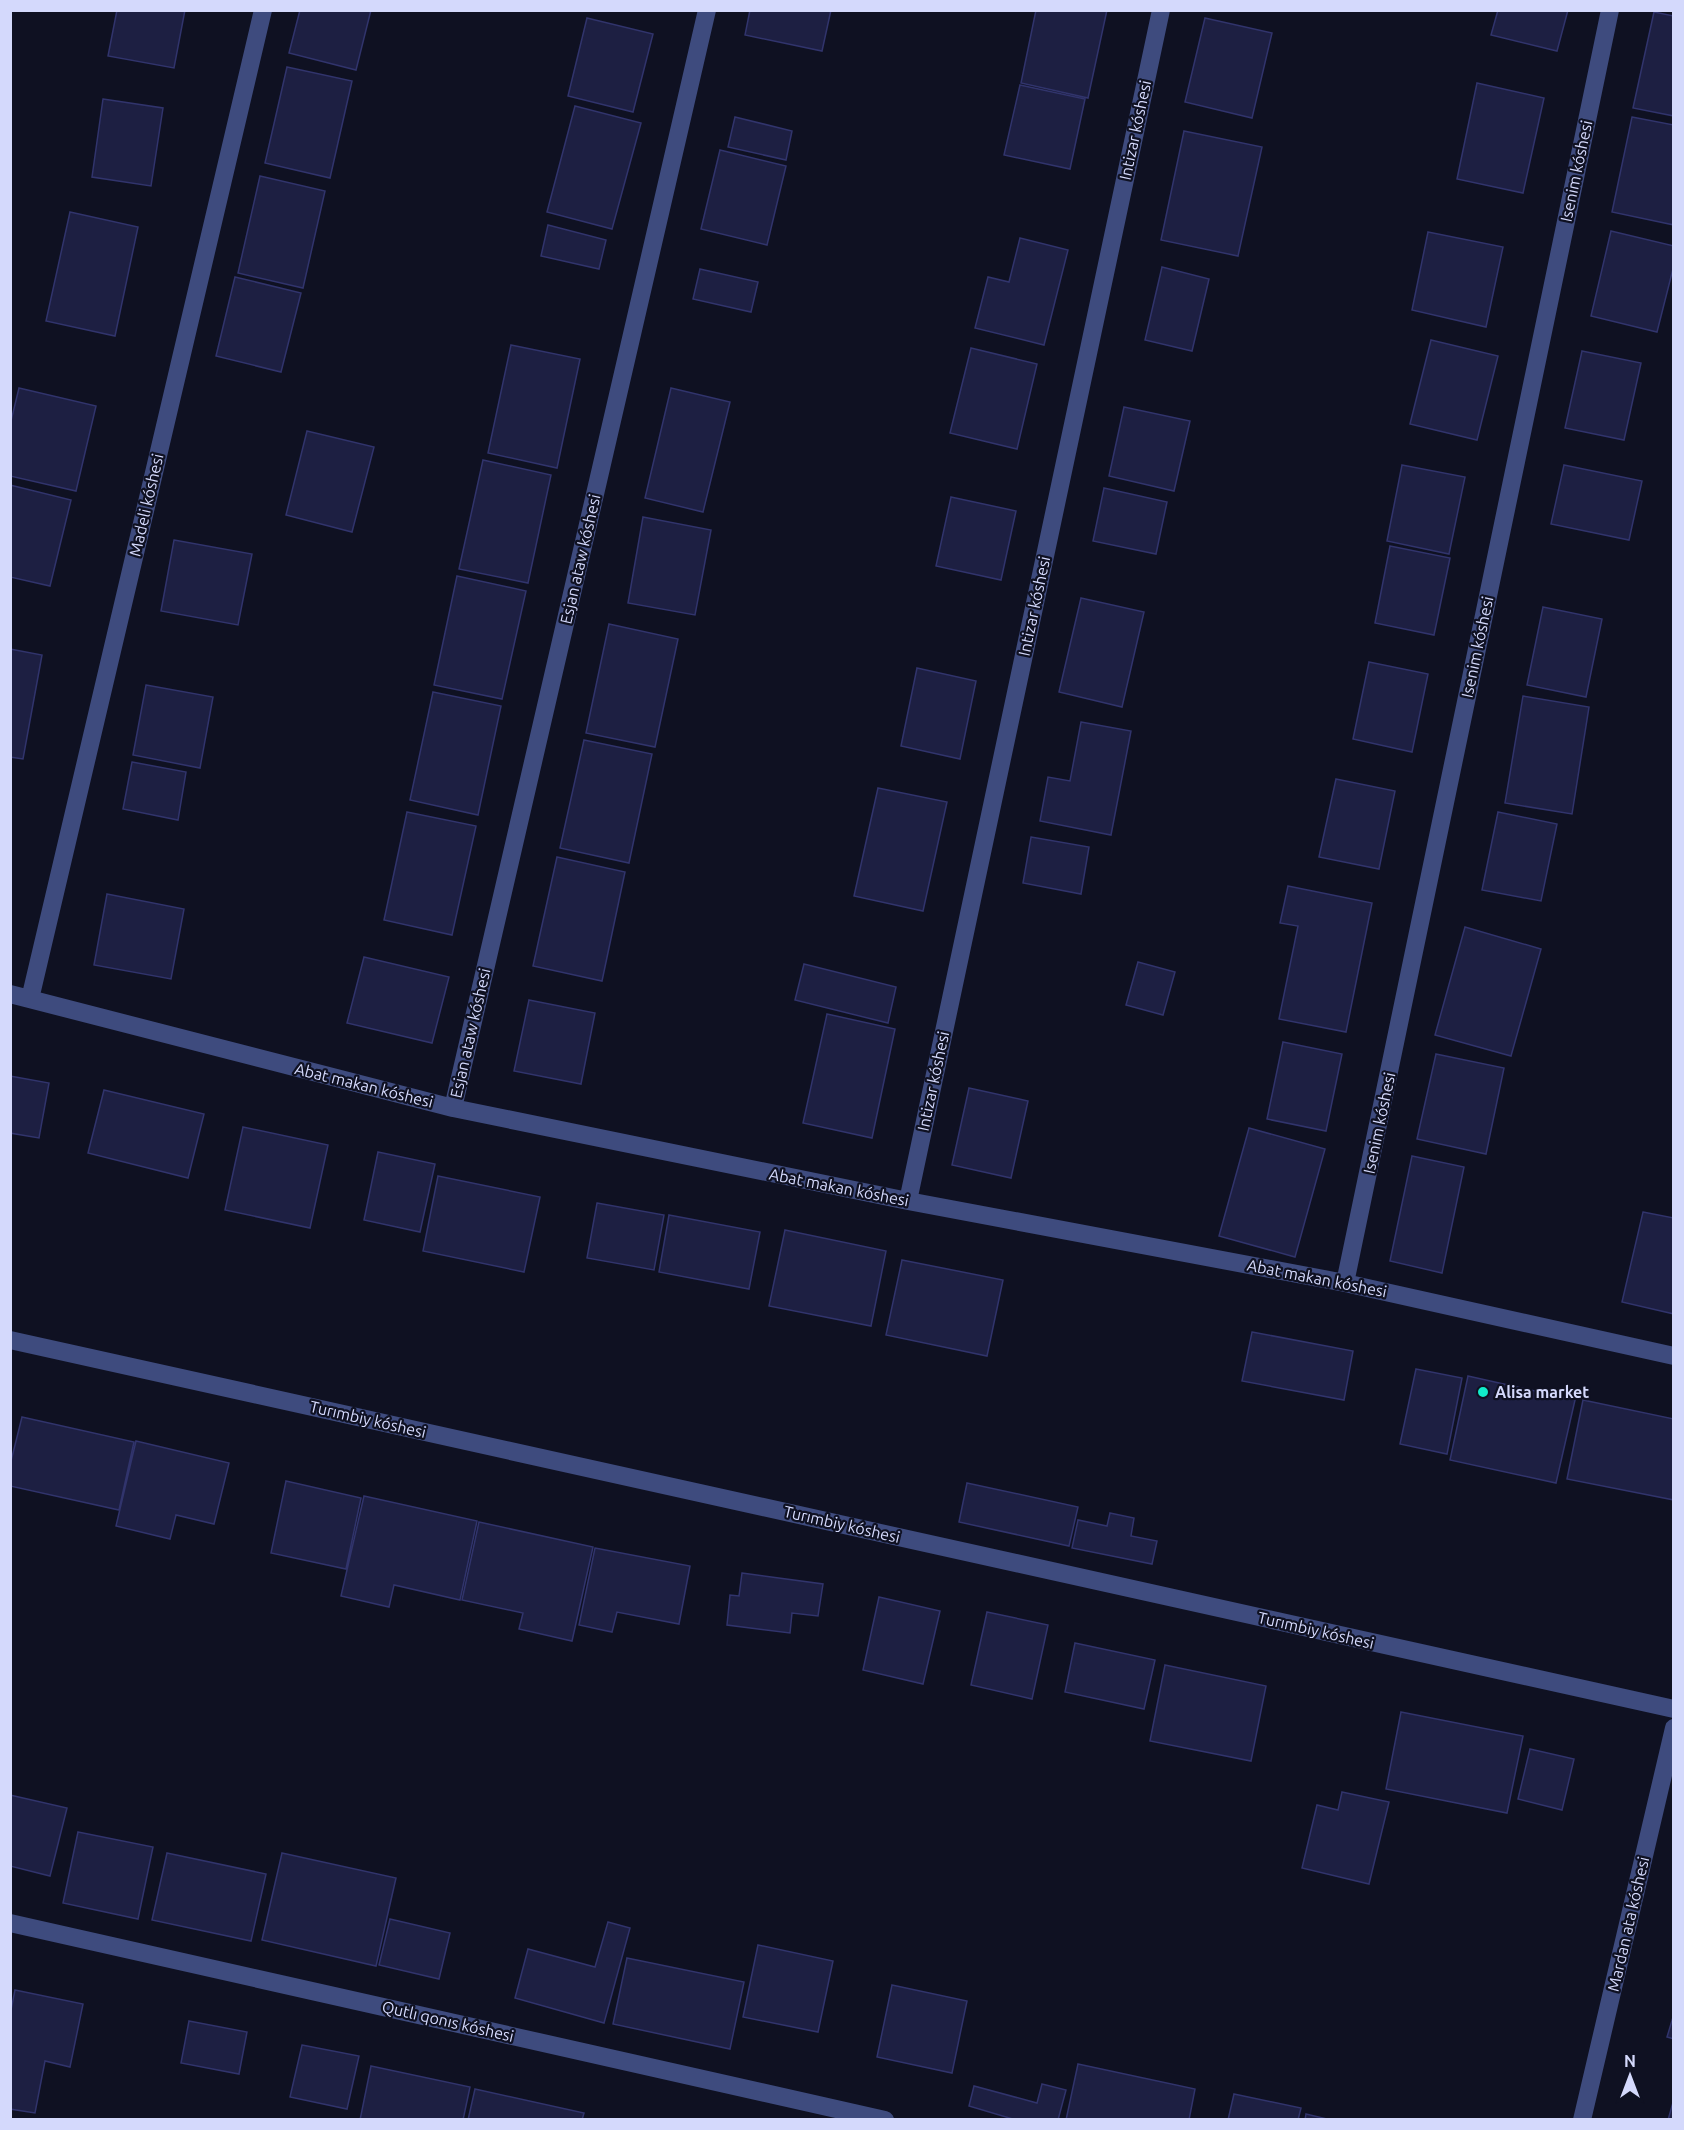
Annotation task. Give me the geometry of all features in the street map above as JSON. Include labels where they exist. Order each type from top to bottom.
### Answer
[{"type":"street","name":"Madeli kóshesi","points":[[30,999],[263,10]]},
{"type":"street","name":"Esjan ataw kóshesi","points":[[453,1108],[707,10]]},
{"type":"street","name":"Intizar kóshesi","points":[[908,1200],[1161,10]]},
{"type":"street","name":"Isenim kóshesi","points":[[1345,1283],[1610,10]]},
{"type":"street","name":"Abat makan kóshesi","points":[[10,994],[453,1108],[908,1200],[1345,1283],[1674,1356]]},
{"type":"street","name":"Turımbiy kóshesi","points":[[10,1340],[1674,1709]]},
{"type":"street","name":"Mardan ata kóshesi","points":[[1582,2120],[1674,1728]]},
{"type":"street","name":"Qutlı qonıs kóshesi","points":[[10,1923],[885,2120]]},
{"type":"building","points":[[117,10],[185,10],[174,68],[108,56]]},
{"type":"building","points":[[300,10],[371,10],[356,70],[289,53]]},
{"type":"building","points":[[750,10],[831,10],[822,51],[745,35]]},
{"type":"building","points":[[1036,10],[1107,10],[1088,98],[1021,83]]},
{"type":"building","points":[[1498,10],[1568,10],[1557,51],[1491,35]]},
{"type":"building","points":[[1654,12],[1674,16],[1674,116],[1633,108]]},
{"type":"building","points":[[587,18],[653,34],[633,112],[568,96]]},
{"type":"building","points":[[1205,18],[1272,33],[1252,118],[1185,102]]},
{"type":"building","points":[[287,67],[352,81],[330,178],[265,163]]},
{"type":"building","points":[[1477,83],[1544,98],[1523,193],[1457,179]]},
{"type":"building","points":[[1020,85],[1085,99],[1070,169],[1004,155]]},
{"type":"building","points":[[103,99],[163,108],[151,186],[92,177]]},
{"type":"building","points":[[575,106],[641,123],[612,229],[547,212]]},
{"type":"building","points":[[735,117],[792,131],[786,160],[728,147]]},
{"type":"building","points":[[1632,117],[1674,125],[1674,225],[1612,212]]},
{"type":"building","points":[[1184,131],[1262,147],[1238,256],[1161,240]]},
{"type":"building","points":[[720,150],[786,166],[767,245],[701,229]]},
{"type":"building","points":[[260,176],[325,191],[303,288],[238,273]]},
{"type":"building","points":[[70,212],[138,227],[115,336],[46,321]]},
{"type":"building","points":[[548,225],[606,240],[599,269],[541,256]]},
{"type":"building","points":[[1611,231],[1674,246],[1674,265],[1657,332],[1591,316]]},
{"type":"building","points":[[1428,232],[1503,247],[1486,327],[1412,310]]},
{"type":"building","points":[[1020,238],[1068,250],[1044,345],[975,328],[988,277],[1009,282]]},
{"type":"building","points":[[1162,267],[1209,279],[1192,351],[1145,340]]},
{"type":"building","points":[[700,269],[758,282],[751,312],[693,299]]},
{"type":"building","points":[[235,277],[301,293],[281,372],[216,356]]},
{"type":"building","points":[[1431,340],[1498,356],[1477,440],[1410,424]]},
{"type":"building","points":[[511,345],[580,359],[557,468],[488,453]]},
{"type":"building","points":[[971,348],[1037,364],[1017,449],[950,433]]},
{"type":"building","points":[[1582,351],[1641,363],[1624,440],[1565,428]]},
{"type":"building","points":[[19,388],[96,406],[76,491],[10,476],[10,425]]},
{"type":"building","points":[[671,388],[730,402],[703,512],[645,498]]},
{"type":"building","points":[[1124,407],[1190,421],[1174,491],[1109,476]]},
{"type":"building","points":[[307,431],[374,447],[352,532],[286,515]]},
{"type":"building","points":[[483,460],[551,475],[528,583],[459,569]]},
{"type":"building","points":[[1402,465],[1465,477],[1449,554],[1387,541]]},
{"type":"building","points":[[1564,465],[1642,481],[1629,540],[1551,524]]},
{"type":"building","points":[[10,485],[71,500],[50,586],[10,577]]},
{"type":"building","points":[[1104,488],[1167,502],[1156,554],[1093,541]]},
{"type":"building","points":[[951,497],[1016,511],[1001,580],[936,566]]},
{"type":"building","points":[[643,517],[711,530],[695,615],[628,603]]},
{"type":"building","points":[[174,540],[252,554],[238,625],[161,611]]},
{"type":"building","points":[[1390,546],[1450,558],[1434,635],[1375,623]]},
{"type":"building","points":[[457,576],[526,591],[502,699],[434,685]]},
{"type":"building","points":[[1081,598],[1144,612],[1122,707],[1059,692]]},
{"type":"building","points":[[1543,607],[1602,619],[1586,697],[1527,685]]},
{"type":"building","points":[[609,624],[678,639],[655,747],[586,733]]},
{"type":"building","points":[[10,649],[42,655],[23,759],[10,757]]},
{"type":"building","points":[[1369,662],[1428,674],[1412,752],[1353,739]]},
{"type":"building","points":[[917,668],[976,681],[960,759],[901,746]]},
{"type":"building","points":[[146,685],[213,697],[200,768],[133,755]]},
{"type":"building","points":[[433,692],[501,706],[478,815],[410,800]]},
{"type":"building","points":[[1523,696],[1589,707],[1572,814],[1505,803]]},
{"type":"building","points":[[1081,722],[1131,731],[1111,835],[1040,821],[1048,777],[1070,781]]},
{"type":"building","points":[[584,740],[652,754],[629,863],[560,848]]},
{"type":"building","points":[[132,762],[186,772],[178,820],[123,809]]},
{"type":"building","points":[[1336,779],[1395,791],[1379,869],[1319,857]]},
{"type":"building","points":[[878,788],[947,802],[923,911],[854,896]]},
{"type":"building","points":[[407,812],[476,826],[452,935],[384,920]]},
{"type":"building","points":[[1498,812],[1557,824],[1541,901],[1482,890]]},
{"type":"building","points":[[1031,837],[1089,847],[1081,894],[1023,883]]},
{"type":"building","points":[[557,857],[625,872],[602,981],[533,966]]},
{"type":"building","points":[[1288,886],[1372,903],[1346,1032],[1279,1019],[1298,926],[1280,923]]},
{"type":"building","points":[[107,894],[184,909],[171,979],[94,965]]},
{"type":"building","points":[[1465,927],[1541,949],[1511,1056],[1435,1035]]},
{"type":"building","points":[[364,957],[449,977],[432,1043],[347,1023]]},
{"type":"building","points":[[1138,962],[1175,972],[1163,1015],[1126,1005]]},
{"type":"building","points":[[804,964],[896,987],[888,1023],[795,1000]]},
{"type":"building","points":[[529,1000],[595,1013],[581,1084],[514,1071]]},
{"type":"building","points":[[827,1014],[895,1029],[872,1138],[803,1123]]},
{"type":"building","points":[[1283,1042],[1342,1054],[1326,1131],[1267,1119]]},
{"type":"building","points":[[1436,1054],[1504,1068],[1486,1154],[1417,1139]]},
{"type":"building","points":[[10,1076],[49,1083],[39,1138],[10,1133]]},
{"type":"building","points":[[969,1088],[1028,1101],[1011,1178],[952,1165]]},
{"type":"building","points":[[104,1090],[204,1114],[188,1178],[88,1153]]},
{"type":"building","points":[[243,1127],[328,1145],[310,1228],[225,1210]]},
{"type":"building","points":[[1249,1128],[1325,1149],[1295,1257],[1219,1236]]},
{"type":"building","points":[[378,1152],[435,1164],[420,1232],[364,1220]]},
{"type":"building","points":[[1412,1156],[1464,1167],[1442,1273],[1390,1261]]},
{"type":"building","points":[[438,1176],[540,1197],[524,1272],[423,1251]]},
{"type":"building","points":[[597,1203],[664,1215],[654,1270],[587,1258]]},
{"type":"building","points":[[1643,1212],[1674,1218],[1674,1314],[1622,1302]]},
{"type":"building","points":[[669,1215],[760,1232],[749,1289],[659,1272]]},
{"type":"building","points":[[785,1230],[886,1251],[871,1326],[769,1306]]},
{"type":"building","points":[[902,1260],[1003,1280],[987,1356],[886,1335]]},
{"type":"building","points":[[1252,1332],[1353,1351],[1344,1400],[1242,1381]]},
{"type":"building","points":[[1416,1369],[1462,1378],[1447,1454],[1400,1444]]},
{"type":"building","points":[[1468,1376],[1575,1400],[1556,1483],[1450,1460]]},
{"type":"building","points":[[1583,1400],[1674,1419],[1674,1500],[1567,1479]]},
{"type":"building","points":[[22,1417],[134,1442],[119,1510],[10,1486],[10,1465]]},
{"type":"building","points":[[136,1441],[229,1463],[214,1524],[176,1515],[170,1539],[116,1526]]},
{"type":"building","points":[[286,1481],[361,1498],[346,1569],[271,1553]]},
{"type":"building","points":[[967,1483],[1078,1507],[1069,1546],[959,1522]]},
{"type":"building","points":[[364,1496],[477,1521],[460,1600],[394,1585],[389,1607],[341,1596]]},
{"type":"building","points":[[1110,1513],[1134,1518],[1131,1536],[1157,1541],[1152,1564],[1072,1548],[1078,1520],[1107,1526]]},
{"type":"building","points":[[479,1522],[593,1547],[572,1641],[519,1629],[523,1613],[462,1600]]},
{"type":"building","points":[[595,1548],[690,1566],[679,1624],[617,1612],[612,1632],[579,1625]]},
{"type":"building","points":[[742,1573],[823,1584],[818,1616],[792,1613],[790,1633],[727,1625],[730,1595],[739,1596]]},
{"type":"building","points":[[879,1597],[940,1611],[923,1684],[863,1670]]},
{"type":"building","points":[[987,1612],[1048,1625],[1032,1699],[971,1685]]},
{"type":"building","points":[[1075,1643],[1155,1660],[1144,1709],[1065,1692]]},
{"type":"building","points":[[1165,1665],[1266,1686],[1251,1761],[1150,1741]]},
{"type":"building","points":[[1401,1712],[1523,1736],[1507,1813],[1386,1789]]},
{"type":"building","points":[[1530,1749],[1574,1759],[1562,1810],[1518,1799]]},
{"type":"building","points":[[1342,1792],[1389,1802],[1369,1884],[1302,1868],[1317,1805],[1338,1810]]},
{"type":"building","points":[[10,1795],[67,1808],[50,1876],[10,1866]]},
{"type":"building","points":[[78,1832],[153,1847],[138,1919],[63,1903]]},
{"type":"building","points":[[167,1853],[266,1874],[251,1941],[152,1920]]},
{"type":"building","points":[[282,1853],[396,1878],[376,1966],[262,1940]]},
{"type":"building","points":[[390,1919],[450,1933],[439,1979],[379,1965]]},
{"type":"building","points":[[608,1922],[630,1928],[604,2023],[515,1998],[528,1949],[595,1967]]},
{"type":"building","points":[[758,1945],[833,1961],[818,2032],[743,2017]]},
{"type":"building","points":[[627,1958],[744,1982],[730,2049],[613,2024]]},
{"type":"building","points":[[892,1985],[967,2001],[952,2073],[877,2057]]},
{"type":"building","points":[[15,1990],[83,2004],[70,2067],[45,2061],[35,2113],[10,2109],[10,2015]]},
{"type":"building","points":[[1674,2014],[1674,2039],[1667,2037]]},
{"type":"building","points":[[189,2021],[247,2032],[239,2074],[181,2063]]},
{"type":"building","points":[[302,2045],[359,2056],[347,2109],[290,2097]]},
{"type":"building","points":[[1078,2064],[1195,2089],[1189,2120],[1066,2120]]},
{"type":"building","points":[[371,2066],[470,2087],[463,2120],[360,2120]]},
{"type":"building","points":[[1042,2084],[1066,2090],[1058,2120],[1016,2120],[969,2106],[974,2086],[1037,2103]]},
{"type":"building","points":[[475,2089],[584,2113],[582,2120],[468,2120]]},
{"type":"building","points":[[1234,2094],[1301,2108],[1298,2120],[1228,2120]]},
{"type":"building","points":[[1674,2099],[1674,2120],[1668,2120]]},
{"type":"building","points":[[1306,2114],[1331,2120],[1305,2120]]},
{"type":"place","name":"Alisa market","points":[[1483,1392]]}]
